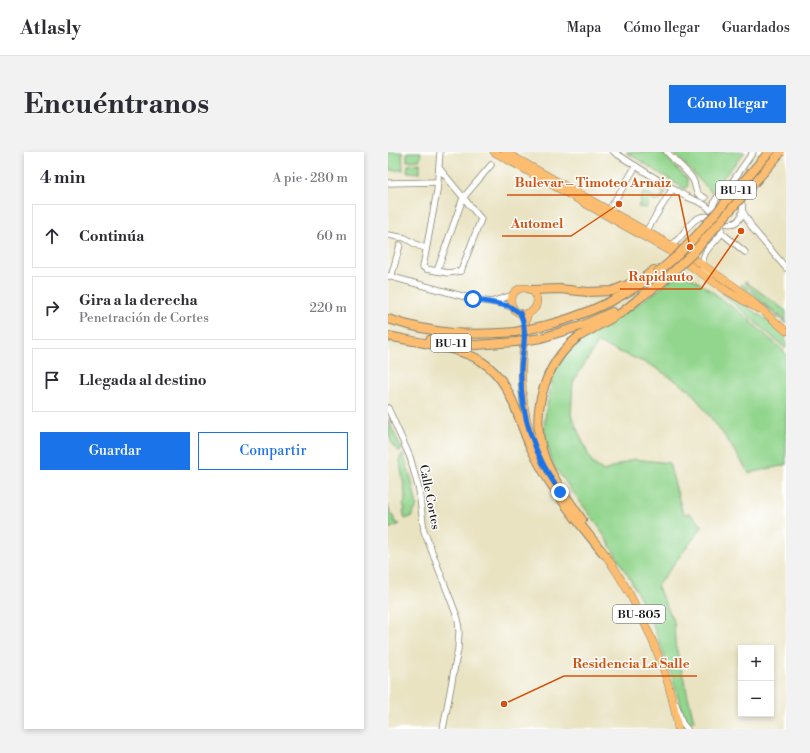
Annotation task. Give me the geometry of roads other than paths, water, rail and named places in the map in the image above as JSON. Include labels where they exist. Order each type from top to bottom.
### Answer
[{"type":"highway","name":"BU-11","points":[[388,319],[414,328],[448,333],[468,334],[515,332],[574,318],[590,312],[626,294],[655,272],[693,234],[702,228],[769,152]]},
{"type":"highway","name":"BU-11","points":[[388,331],[431,341],[459,344],[492,344],[542,338],[587,324],[627,305],[661,283],[693,253],[781,152]]},
{"type":"highway","points":[[531,290],[560,289],[588,292],[612,290],[642,279],[655,272]]},
{"type":"highway","points":[[604,554],[551,472],[544,456],[539,433],[540,404],[549,372],[564,349],[578,337],[621,313],[642,296]]},
{"type":"highway","points":[[388,336],[472,356],[496,374],[507,389],[529,443],[549,481],[571,514],[604,554]]},
{"type":"main road","points":[[494,152],[681,258],[728,291],[767,314]]},
{"type":"main road","points":[[505,152],[609,210],[648,229],[738,289],[786,331]]},
{"type":"main road","points":[[528,313],[520,313],[513,308],[511,301],[513,295],[519,289],[527,288],[531,290]]},
{"type":"main road","name":"BU-805","points":[[531,290],[537,300],[535,308],[528,313],[524,328],[521,385],[525,415],[534,445],[549,476],[604,554],[620,578],[635,605],[648,631],[665,678],[678,729]]},
{"type":"main road","name":"BU-805","points":[[520,313],[524,328]]},
{"type":"street","points":[[440,152],[437,192],[423,267],[437,271],[460,271],[481,219],[440,168]]},
{"type":"street","points":[[614,152],[690,198],[704,204],[716,218],[722,227],[722,233],[704,256],[703,269],[706,273],[723,285],[728,291]]},
{"type":"street","points":[[668,152],[693,180],[698,194],[706,198]]},
{"type":"street","points":[[716,218],[713,205],[730,185],[753,152]]},
{"type":"street","points":[[437,271],[463,198],[491,165]]},
{"type":"street","points":[[609,210],[636,166]]},
{"type":"street","points":[[736,222],[741,217],[743,212],[743,205],[739,197],[737,185],[738,173]]},
{"type":"street","points":[[388,183],[438,182]]},
{"type":"street","points":[[648,229],[673,188]]},
{"type":"street","points":[[690,198],[706,198],[730,192],[739,197]]},
{"type":"street","points":[[743,212],[753,229],[786,268]]},
{"type":"street","points":[[623,224],[628,225],[669,247],[696,218],[705,216],[716,218],[728,224],[736,222],[744,224],[753,229]]},
{"type":"street","points":[[722,233],[745,252]]},
{"type":"street","points":[[388,235],[405,238],[419,246],[426,248]]},
{"type":"street","points":[[400,245],[390,275],[473,299],[491,301],[513,308]]},
{"type":"street","points":[[491,301],[513,295]]},
{"type":"street","name":"Calle Cortes","points":[[388,408],[410,457],[419,490],[424,531],[457,614],[459,632],[458,649],[443,729]]},
{"type":"street","points":[[665,678],[674,695],[682,723],[687,729]]},
{"type":"place","name":"Automel","points":[[619,204]]},
{"type":"place","name":"Rapidauto","points":[[741,231]]},
{"type":"place","name":"Bulevar – Timoteo Arnaiz","points":[[690,247]]},
{"type":"place","name":"Residencia La Salle","points":[[504,704]]}]
